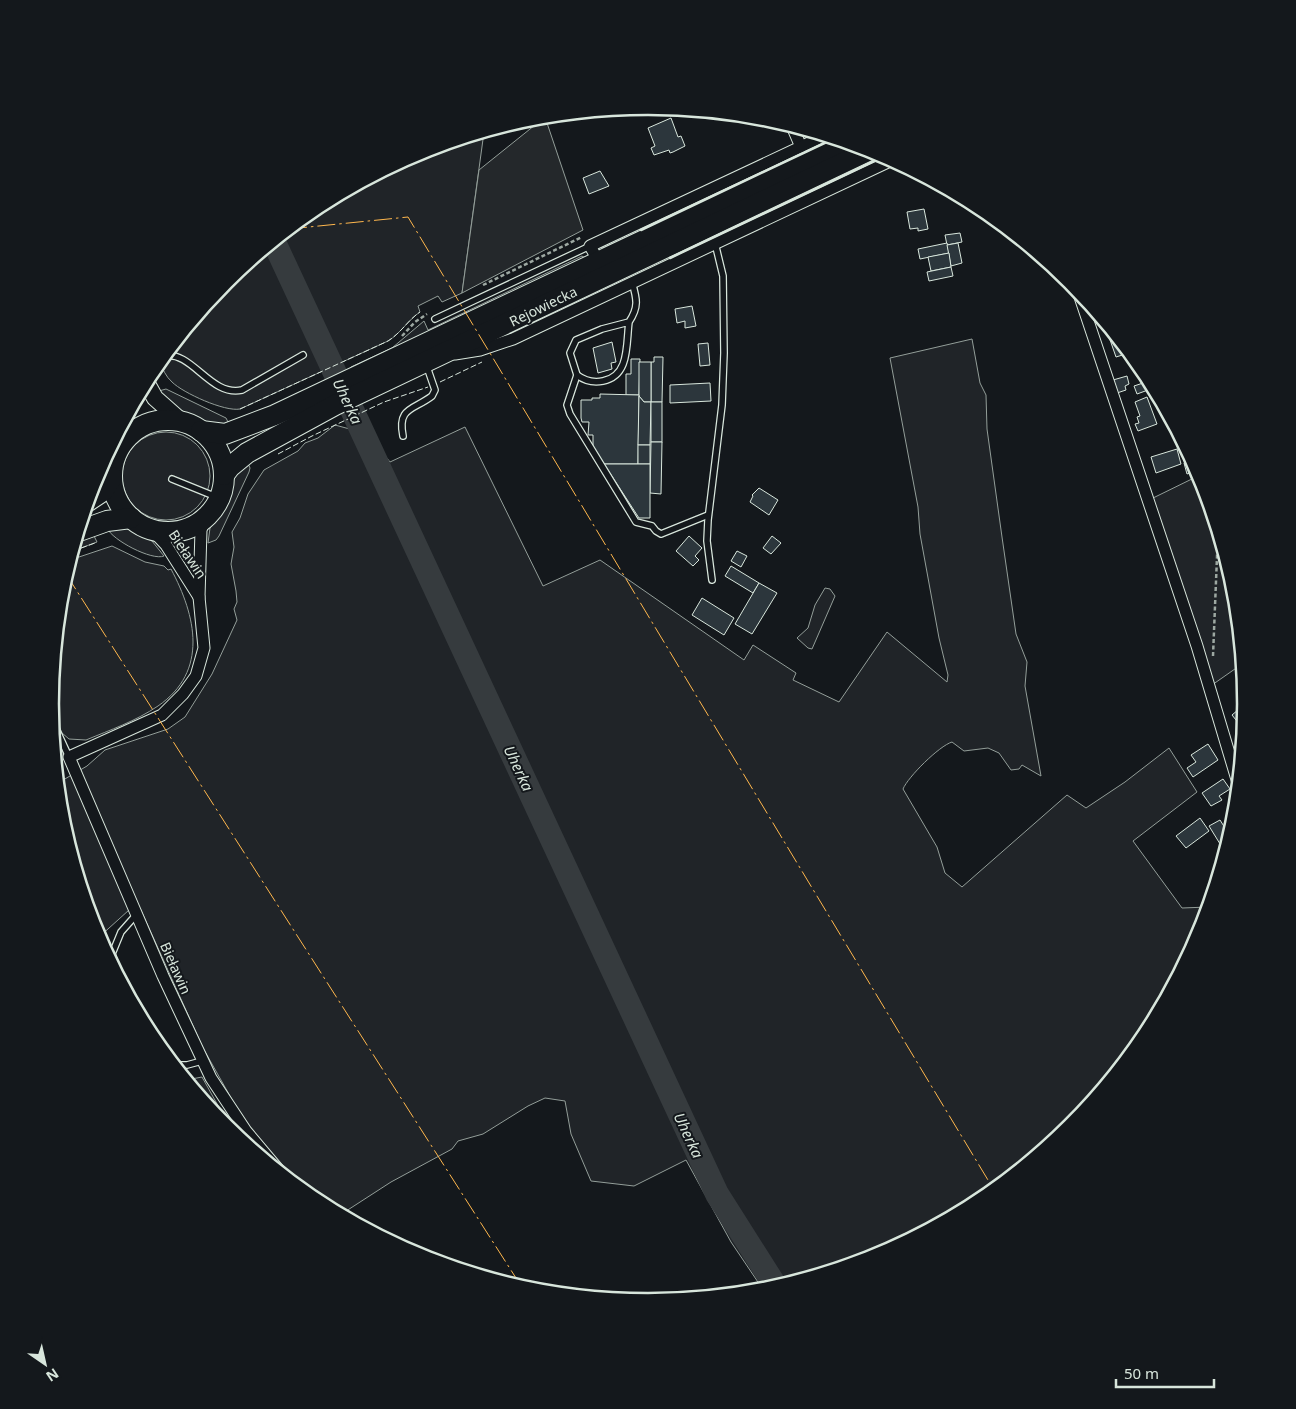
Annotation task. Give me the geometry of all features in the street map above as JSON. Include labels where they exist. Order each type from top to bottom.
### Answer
[{"type":"highway","name":"Rejowiecka","points":[[201,431],[215,434],[237,431],[330,398],[359,384],[595,254],[839,148]]},
{"type":"highway","name":"Rejowiecka","points":[[359,384],[432,359],[859,155]]},
{"type":"highway","name":"Rejowiecka","points":[[224,475],[230,467],[248,453],[330,398]]},
{"type":"highway","points":[[156,421],[181,421],[201,431],[212,442],[220,455],[224,475],[219,498],[206,517],[186,529],[162,531],[151,529],[131,518],[117,500],[112,477],[115,457],[125,440],[139,428],[156,421]]},
{"type":"highway","points":[[98,494],[103,491],[112,477]]},
{"type":"highway","points":[[86,529],[107,521],[131,518]]},
{"type":"main road","points":[[150,390],[155,398],[181,421]]},
{"type":"main road","points":[[125,434],[125,440]]},
{"type":"street","points":[[795,134],[801,147]]},
{"type":"street","points":[[595,254],[816,140]]},
{"type":"street","points":[[432,359],[480,350],[513,339],[883,164]]},
{"type":"street","points":[[1084,308],[1208,680],[1233,767]]},
{"type":"street","name":"Bieławin","points":[[206,517],[201,530],[199,597],[204,640],[202,657],[196,676],[184,694],[169,709],[147,722],[69,757],[136,915],[202,1060],[230,1109],[267,1155]]},
{"type":"street","name":"Bieławin","points":[[151,529],[166,545],[199,597]]},
{"type":"lane","points":[[712,580],[707,541],[708,515],[722,405],[723,379],[723,276],[715,243]]},
{"type":"lane","points":[[435,319],[595,254]]},
{"type":"lane","points":[[577,375],[584,380],[594,382],[605,381],[616,376],[622,369],[629,322],[637,309],[638,302],[632,282]]},
{"type":"lane","points":[[629,322],[602,329],[576,340],[570,353],[577,375],[567,405],[570,414],[636,522],[652,526],[656,532],[661,534],[708,515]]},
{"type":"lane","points":[[172,358],[180,359],[221,388],[231,392],[242,390],[303,355]]},
{"type":"lane","points":[[403,436],[401,428],[403,415],[407,409],[432,396],[435,390],[432,359]]},
{"type":"lane","points":[[172,479],[219,498]]},
{"type":"lane","name":"Bieławin","points":[[60,737],[69,757]]},
{"type":"lane","points":[[113,951],[122,932],[136,915]]},
{"type":"lane","points":[[183,1065],[202,1060]]},
{"type":"path","points":[[1208,680],[1214,650],[1217,553]]},
{"type":"shaded area","points":[[547,124],[583,230],[462,293],[479,170],[532,127]]},
{"type":"shaded area","points":[[483,139],[462,293],[442,302],[438,296],[418,306],[420,312],[388,341],[240,409],[225,408],[204,401],[177,386],[168,378],[163,370],[205,316],[259,261],[289,237],[353,194],[387,176],[423,160]]},
{"type":"shaded area","points":[[819,141],[829,144],[602,248],[602,246]]},
{"type":"shaded area","points":[[870,159],[878,162],[548,319],[487,344],[487,340]]},
{"type":"shaded area","points":[[582,256],[585,258],[352,370],[351,367],[392,348],[424,321],[428,330]]},
{"type":"shaded area","points":[[972,339],[980,383],[986,395],[987,429],[1016,634],[1027,662],[1025,686],[1041,776],[1022,765],[1019,769],[1011,770],[999,753],[988,748],[964,751],[952,742],[924,762],[903,789],[937,847],[945,873],[962,887],[1067,795],[1086,808],[1125,782],[1169,748],[1197,792],[1133,841],[1182,908],[1201,907],[1176,965],[1138,1032],[1091,1093],[1065,1121],[1037,1148],[975,1194],[943,1215],[873,1249],[801,1274],[758,1283],[731,1242],[686,1160],[634,1186],[591,1181],[571,1134],[565,1101],[545,1098],[528,1106],[483,1134],[458,1141],[452,1149],[391,1182],[347,1211],[289,1172],[281,1165],[244,1121],[203,1048],[140,908],[129,910],[105,932],[90,894],[79,857],[70,819],[64,780],[87,766],[105,750],[168,729],[185,717],[212,674],[237,620],[234,609],[237,602],[236,591],[231,564],[234,547],[232,532],[240,518],[248,494],[264,470],[298,451],[305,443],[318,438],[335,425],[368,434],[390,462],[465,427],[543,586],[600,560],[744,660],[753,645],[796,673],[793,680],[839,702],[887,632],[947,682],[948,675],[939,638],[920,534],[918,507],[890,358]]},
{"type":"shaded area","points":[[166,389],[226,418],[229,424],[189,418],[167,401],[159,391]]},
{"type":"shaded area","points":[[166,432],[183,436],[197,445],[206,459],[210,476],[206,493],[197,507],[183,516],[166,520],[149,516],[135,507],[126,493],[122,476],[126,459],[135,445],[149,436]]},
{"type":"shaded area","points":[[247,461],[250,468],[249,472],[219,536],[216,540],[208,543],[210,528],[227,500],[230,482]]},
{"type":"shaded area","points":[[1192,479],[1206,515],[1226,590],[1236,666],[1236,668],[1212,685],[1151,499]]},
{"type":"shaded area","points":[[124,527],[152,541],[164,556],[158,557],[142,553],[116,538],[107,528]]},
{"type":"shaded area","points":[[93,534],[97,542],[80,548],[83,538]]},
{"type":"shaded area","points":[[112,546],[145,562],[164,566],[168,570],[171,569],[187,605],[193,642],[191,660],[185,676],[174,692],[158,706],[132,721],[86,740],[69,739],[62,733],[60,727],[60,666],[64,628],[78,557]]},
{"type":"shaded area","points":[[825,588],[830,589],[835,596],[812,649],[808,648],[797,638],[808,628],[815,605]]},
{"type":"shaded area","points":[[202,1077],[220,1109],[205,1093],[193,1079]]},
{"type":"building","points":[[671,118],[678,137],[681,136],[685,146],[670,153],[669,150],[654,155],[651,148],[655,146],[648,128]]},
{"type":"building","points":[[600,171],[609,186],[589,194],[583,178]]},
{"type":"building","points":[[924,209],[928,229],[918,231],[918,228],[910,229],[907,212]]},
{"type":"building","points":[[960,233],[962,242],[947,245],[945,235]]},
{"type":"building","points":[[947,243],[949,253],[920,259],[918,249]]},
{"type":"building","points":[[958,243],[962,263],[951,266],[947,245]]},
{"type":"building","points":[[949,253],[951,267],[931,271],[928,257]]},
{"type":"building","points":[[951,267],[953,276],[929,281],[927,272]]},
{"type":"building","points":[[692,306],[696,326],[685,328],[685,321],[677,323],[675,309]]},
{"type":"building","points":[[1110,340],[1122,355],[1116,357]]},
{"type":"building","points":[[612,342],[616,362],[611,363],[612,369],[598,373],[593,348]]},
{"type":"building","points":[[708,343],[710,365],[700,366],[698,344]]},
{"type":"building","points":[[654,357],[663,357],[662,402],[651,402],[651,362],[654,362]]},
{"type":"building","points":[[631,359],[640,359],[639,395],[626,395],[626,374],[631,374]]},
{"type":"building","points":[[639,362],[651,362],[651,402],[644,402],[639,396]]},
{"type":"building","points":[[1127,376],[1129,384],[1125,386],[1126,390],[1117,393],[1113,380]]},
{"type":"building","points":[[710,383],[711,401],[670,403],[670,385]]},
{"type":"building","points":[[1142,383],[1146,391],[1137,394],[1134,386]]},
{"type":"building","points":[[600,394],[639,395],[638,464],[604,464],[593,447],[593,435],[588,435],[589,422],[582,422],[581,400],[600,398]]},
{"type":"building","points":[[639,396],[644,402],[651,402],[650,445],[638,445]]},
{"type":"building","points":[[1147,397],[1157,424],[1138,431],[1135,424],[1139,423],[1137,417],[1140,416],[1135,402]]},
{"type":"building","points":[[651,402],[662,402],[662,442],[651,442]]},
{"type":"building","points":[[651,442],[662,442],[661,494],[650,493]]},
{"type":"building","points":[[638,445],[650,445],[650,464],[638,464]]},
{"type":"building","points":[[1177,449],[1181,464],[1156,473],[1151,457]]},
{"type":"building","points":[[1185,463],[1189,473],[1187,474]]},
{"type":"building","points":[[604,464],[650,464],[650,518],[639,518]]},
{"type":"building","points":[[759,488],[778,500],[769,515],[750,502],[752,495]]},
{"type":"building","points":[[689,536],[702,548],[695,556],[699,560],[693,566],[676,551]]},
{"type":"building","points":[[772,536],[781,543],[771,554],[763,548]]},
{"type":"building","points":[[737,551],[747,556],[741,567],[731,561]]},
{"type":"building","points":[[731,566],[759,583],[753,593],[725,576]]},
{"type":"building","points":[[759,583],[777,593],[752,634],[735,624]]},
{"type":"building","points":[[702,598],[734,618],[724,635],[692,615]]},
{"type":"building","points":[[1237,711],[1237,721],[1232,715]]},
{"type":"building","points":[[1208,744],[1218,760],[1193,777],[1187,768],[1196,762],[1191,755]]},
{"type":"building","points":[[1223,779],[1230,789],[1219,796],[1222,800],[1211,806],[1202,793]]},
{"type":"building","points":[[1200,818],[1209,831],[1186,848],[1176,836]]},
{"type":"building","points":[[1220,820],[1224,827],[1220,844],[1209,826]]},
{"type":"waterway","name":"Uherka","points":[[276,247],[717,1194],[772,1280]]},
{"type":"fence","points":[[240,409],[388,341],[420,312]]},
{"type":"fence","points":[[440,382],[482,362]]},
{"type":"fence","points":[[278,454],[384,402],[428,387]]},
{"type":"fence","points":[[80,548],[95,543]]},
{"type":"wall","points":[[641,230],[825,143]]},
{"type":"wall","points":[[670,258],[875,161]]},
{"type":"power","points":[[303,228],[408,217],[990,1184]]},
{"type":"power","points":[[72,583],[516,1278]]}]
